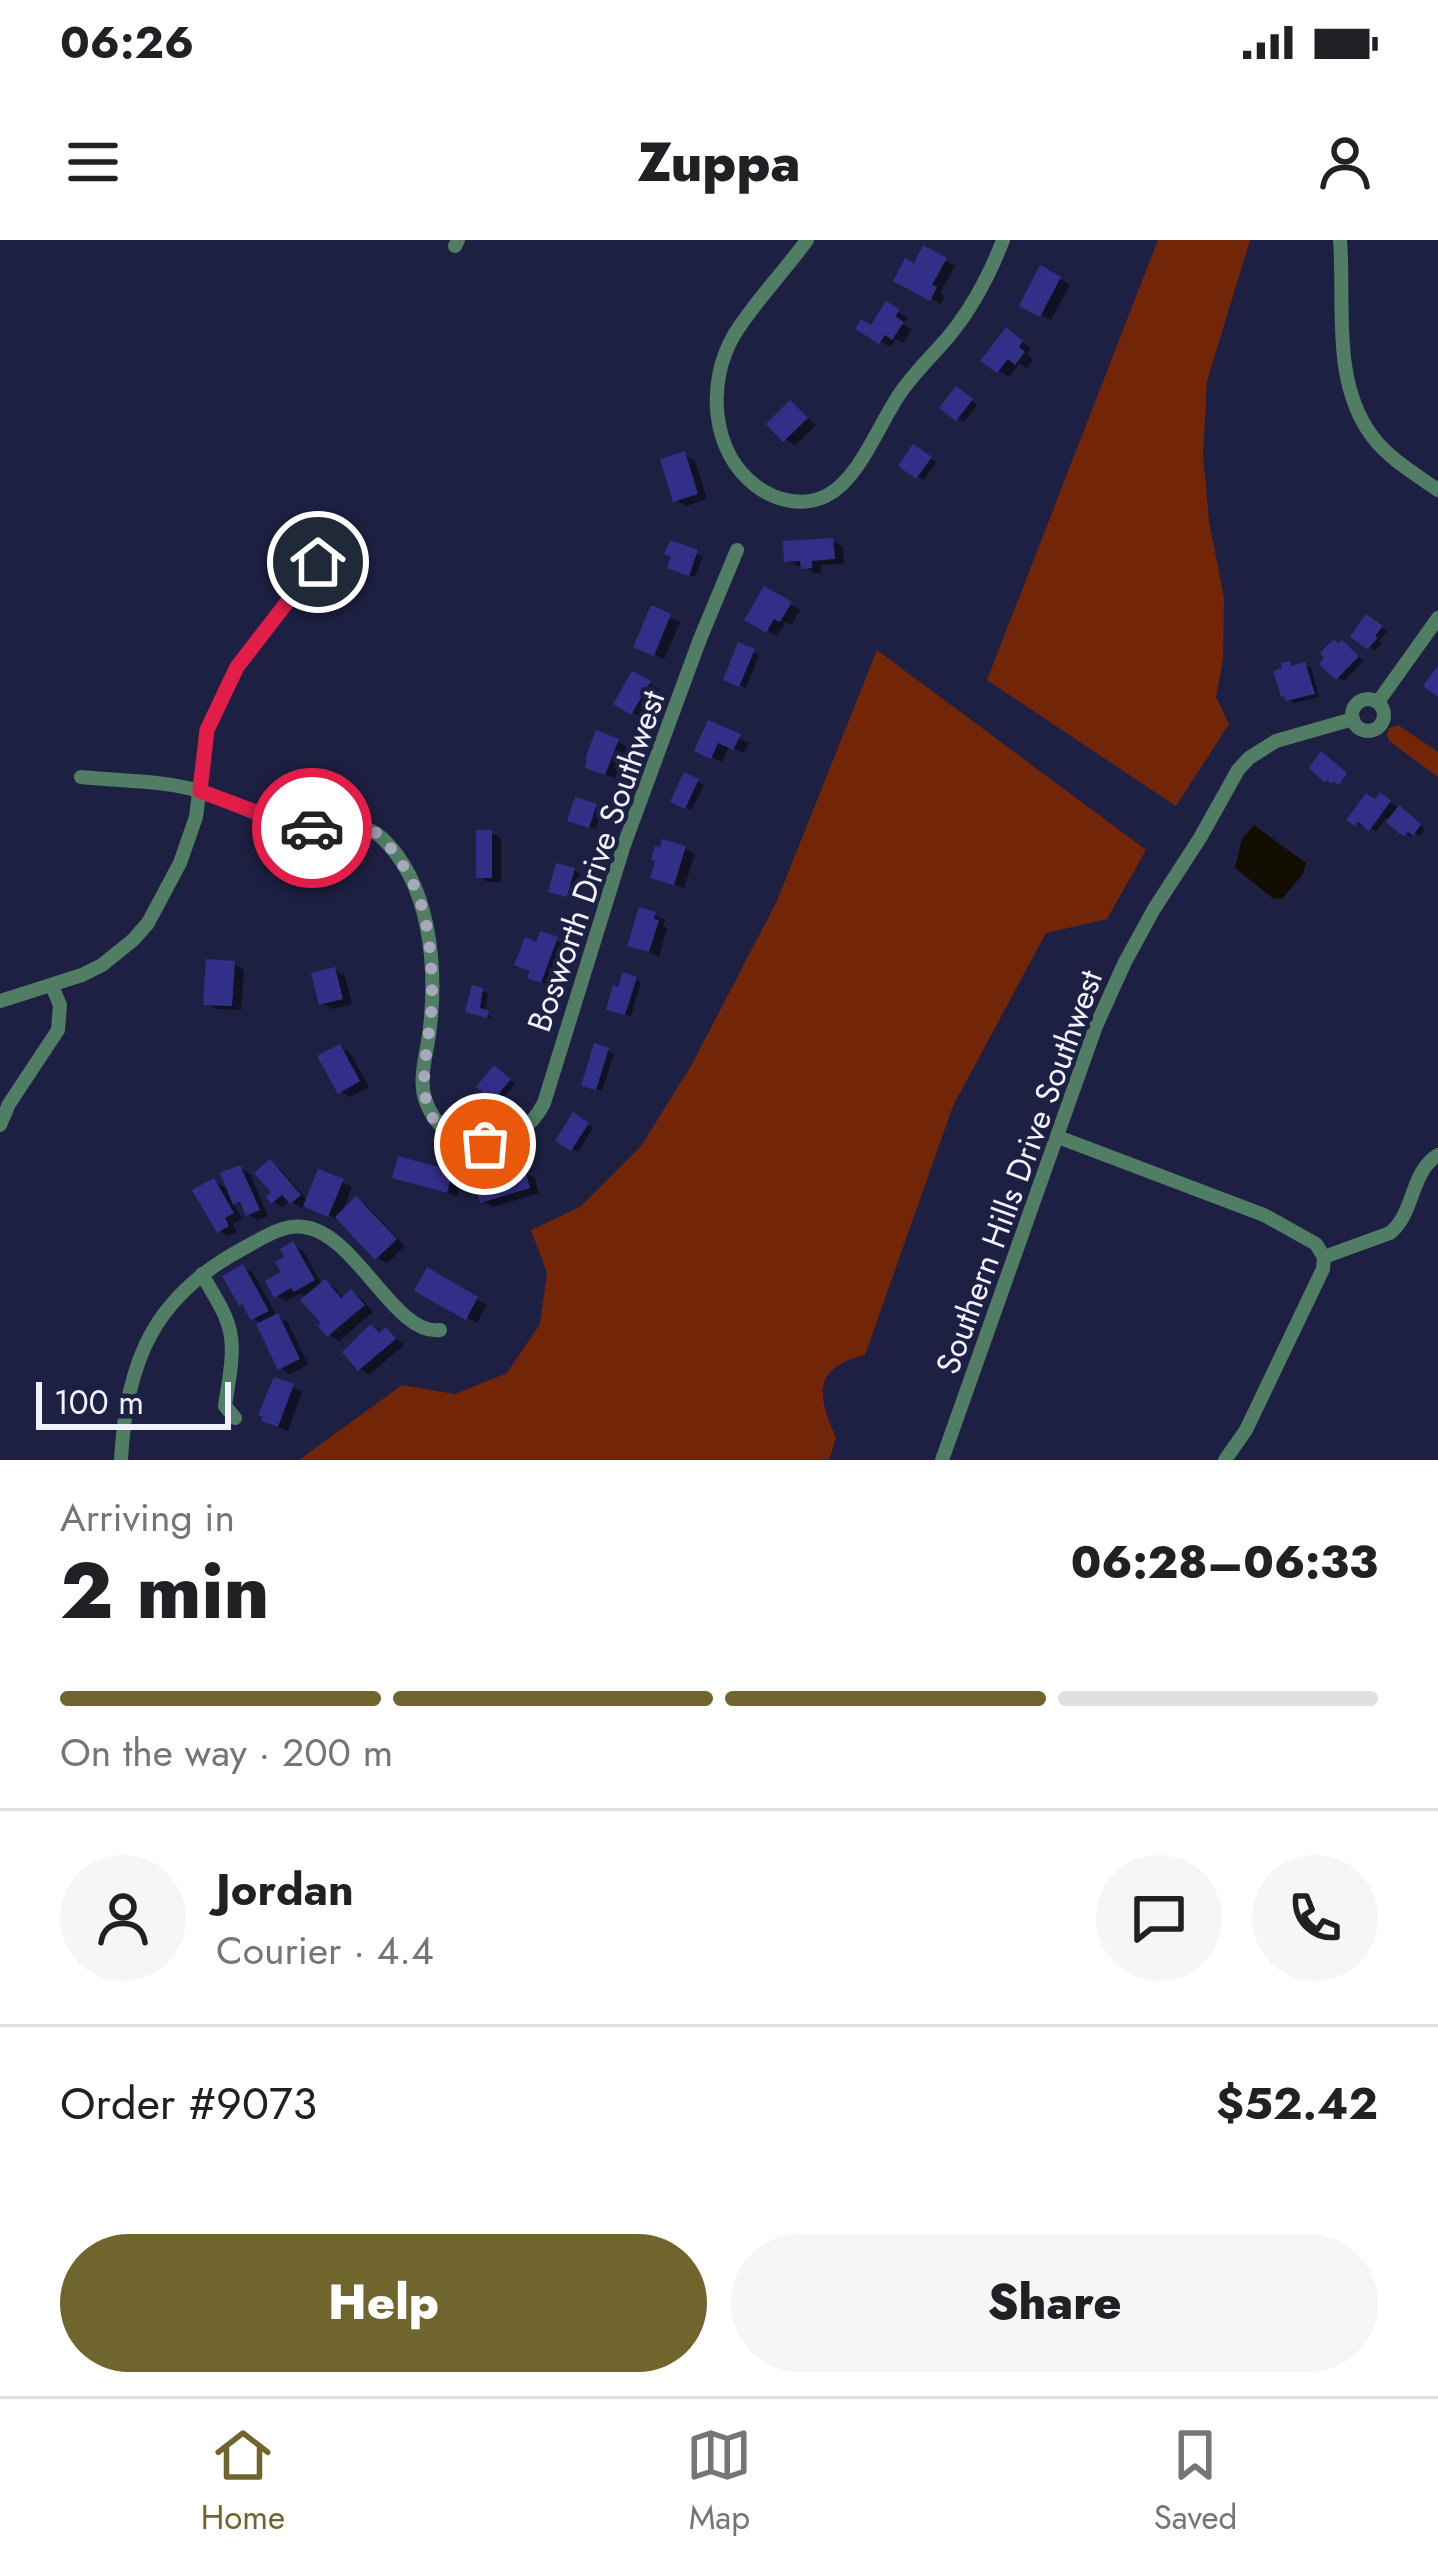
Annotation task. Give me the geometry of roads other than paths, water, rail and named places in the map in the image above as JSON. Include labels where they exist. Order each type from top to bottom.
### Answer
[{"type":"street","points":[[807,240],[726,351],[717,411],[724,444],[741,473],[772,495],[803,502],[829,494],[850,476],[902,391],[969,309],[1003,240]]},
{"type":"street","points":[[1340,240],[1344,358],[1358,411],[1385,449],[1438,490]]},
{"type":"street","name":"Bosworth Drive Southwest","points":[[81,777],[200,791],[292,825],[368,829],[386,841],[413,879],[425,912],[432,994],[422,1078],[426,1102],[442,1127],[461,1139],[485,1144],[514,1137],[544,1103],[624,845],[737,550]]},
{"type":"street","points":[[0,1001],[102,965],[148,923],[180,863],[196,817],[207,730],[237,667],[318,562]]},
{"type":"street","points":[[1378,702],[1438,618]]},
{"type":"street","points":[[1360,701],[1378,702],[1384,712],[1378,727],[1363,730],[1353,719],[1354,709],[1360,701]]},
{"type":"street","name":"Southern Hills Drive Southwest","points":[[942,1460],[1096,1026],[1154,908],[1238,770],[1276,741],[1353,719]]},
{"type":"street","points":[[0,1125],[58,1030],[60,1005],[52,986]]},
{"type":"street","points":[[1058,1137],[1264,1215],[1316,1244],[1324,1257],[1323,1269],[1246,1430],[1225,1460]]},
{"type":"street","points":[[1324,1257],[1390,1234],[1399,1226],[1424,1167],[1438,1155]]},
{"type":"street","points":[[121,1460],[135,1366],[165,1310],[202,1274],[278,1230],[319,1230],[338,1243],[408,1319],[430,1331],[440,1330]]},
{"type":"street","points":[[202,1274],[231,1336],[225,1406],[235,1418]]}]
